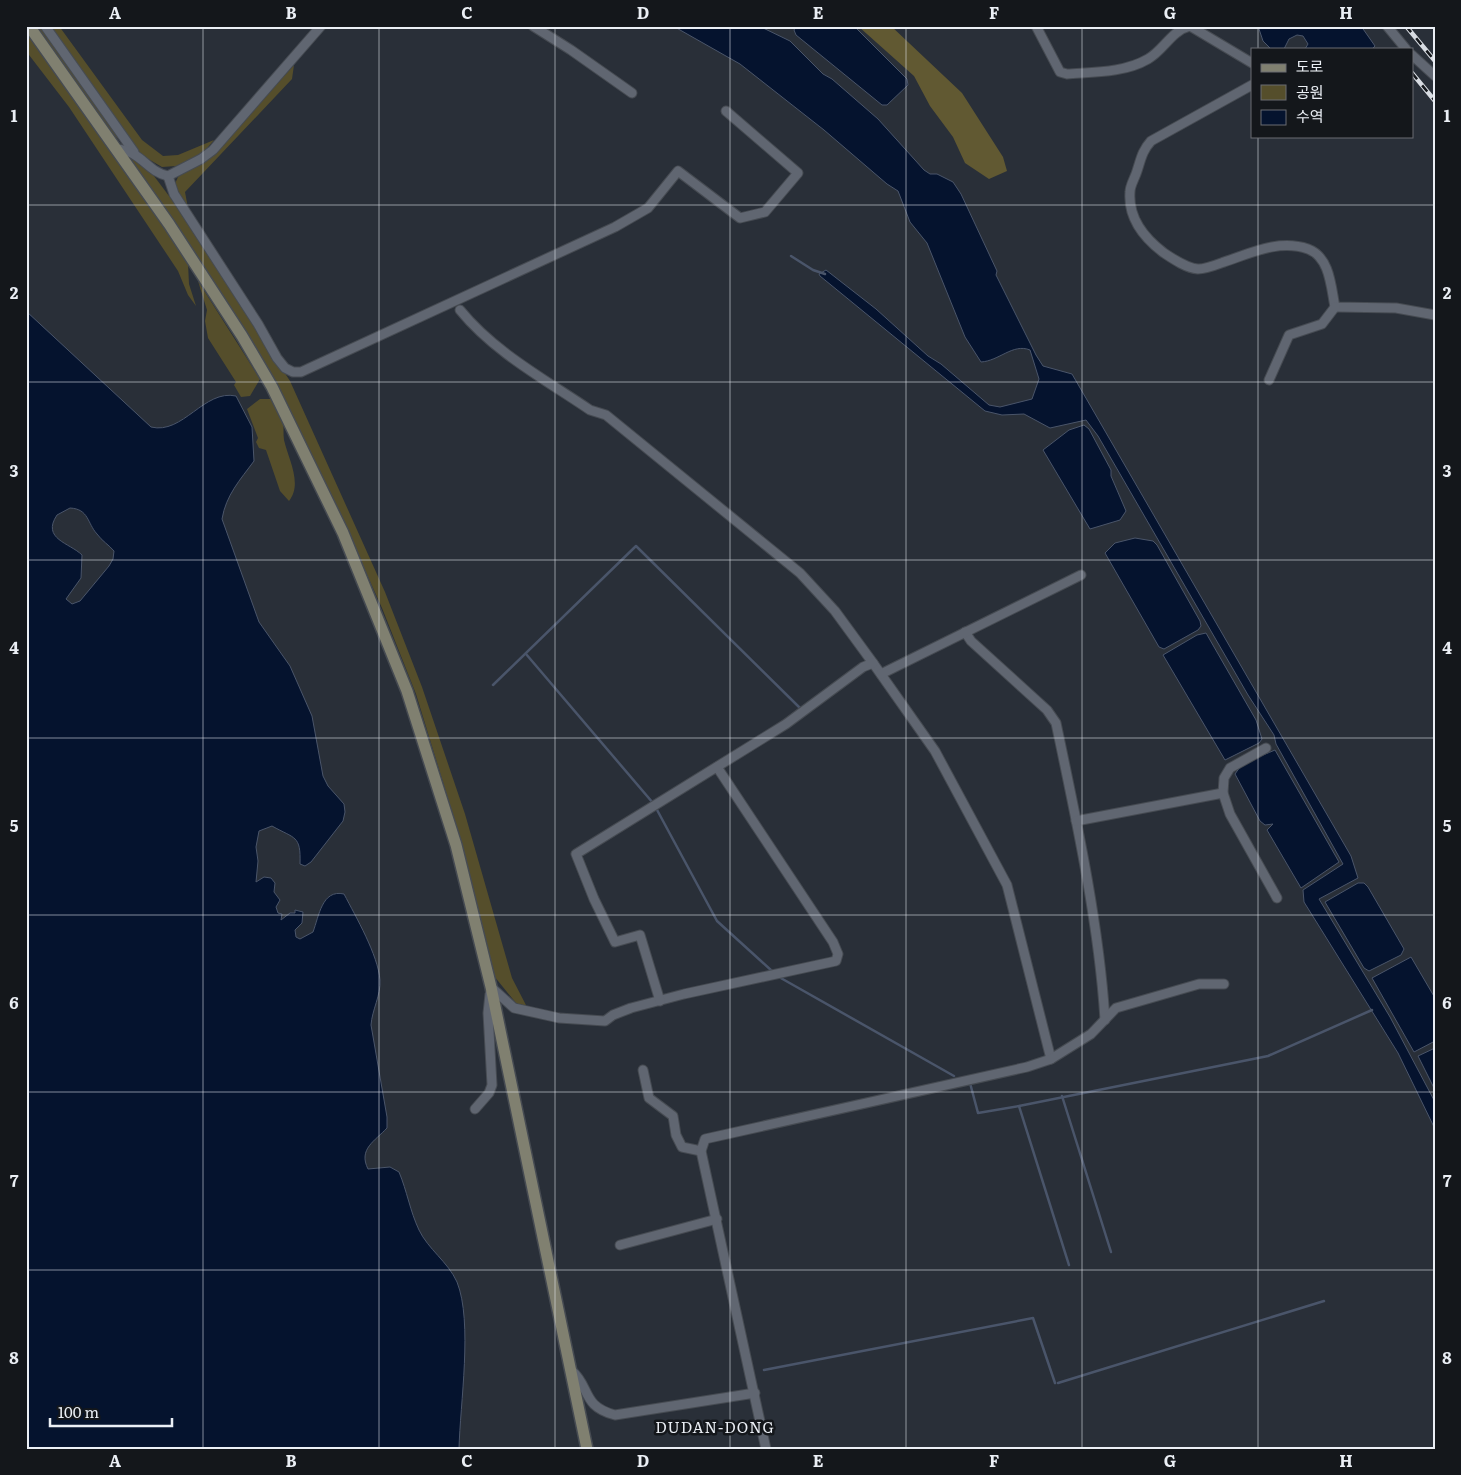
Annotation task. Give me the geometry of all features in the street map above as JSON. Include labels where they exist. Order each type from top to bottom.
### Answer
[{"type":"street","points":[[28,26],[169,224],[272,387],[343,533],[407,691],[428,752],[456,845],[491,987],[536,1196],[587,1449]]},
{"type":"street","points":[[46,26],[134,152],[157,172],[168,176],[214,150],[321,26]]},
{"type":"street","points":[[533,26],[632,93]]},
{"type":"street","points":[[1036,26],[1060,72],[1067,74],[1110,71],[1146,61],[1159,52],[1174,34],[1190,26],[1251,62]]},
{"type":"street","points":[[1387,26],[1404,48]]},
{"type":"street","points":[[1414,57],[1435,76]]},
{"type":"street","points":[[1251,86],[1151,141],[1142,150],[1130,192],[1137,226],[1154,245],[1174,260],[1198,269],[1213,266],[1264,248],[1293,245],[1319,254],[1326,265],[1335,307],[1322,324],[1288,335],[1269,380]]},
{"type":"street","points":[[168,176],[174,194],[253,315],[277,358],[285,368],[301,372],[615,227],[648,208],[678,171],[740,218],[765,212],[798,173],[726,111]]},
{"type":"street","points":[[116,149],[134,152]]},
{"type":"street","points":[[1335,307],[1396,308],[1435,315]]},
{"type":"street","points":[[460,310],[473,326],[494,344],[590,410],[606,415],[800,573],[834,611],[935,751],[1008,885],[1051,1058]]},
{"type":"street","points":[[881,674],[1081,574]]},
{"type":"street","points":[[964,632],[971,641],[1047,710],[1056,723],[1076,822],[1103,983],[1105,1020]]},
{"type":"street","points":[[660,1001],[640,935],[615,942],[594,899],[576,854],[786,724],[863,666],[873,663]]},
{"type":"street","points":[[1266,748],[1230,768],[1224,778],[1223,793],[1230,814],[1277,898]]},
{"type":"street","points":[[491,987],[514,1008],[538,1014],[605,1021],[613,1014],[660,1001],[832,963],[838,958],[833,942],[717,767]]},
{"type":"street","points":[[1076,822],[1223,793]]},
{"type":"street","points":[[766,1449],[701,1151],[705,1140],[1027,1067],[1051,1058],[1091,1034],[1116,1008],[1158,998],[1178,989],[1199,984],[1224,984]]},
{"type":"street","points":[[475,1109],[483,1101],[492,1085],[488,1013],[491,987]]},
{"type":"street","points":[[643,1070],[649,1098],[673,1116],[676,1135],[682,1147],[701,1151]]},
{"type":"street","points":[[620,1245],[717,1219]]},
{"type":"street","points":[[571,1370],[578,1376],[590,1401],[602,1412],[615,1415],[755,1393]]},
{"type":"green space","points":[[35,26],[43,26],[129,147],[113,135]]},
{"type":"green space","points":[[51,26],[59,26],[142,140],[163,156],[178,155],[214,140],[201,155],[176,166],[162,167],[138,153]]},
{"type":"green space","points":[[26,31],[129,173],[188,263],[189,284],[196,306],[188,295],[178,271],[69,107],[26,51]]},
{"type":"green space","points":[[294,65],[292,79],[185,192],[188,208],[176,195],[174,186],[178,177],[223,143]]},
{"type":"green space","points":[[128,154],[151,172],[172,200],[290,381],[385,592],[422,687],[465,814],[512,978],[528,1009],[516,1003],[494,976],[457,828],[416,694],[382,608],[332,497],[279,391],[241,326]]},
{"type":"green space","points":[[198,281],[260,379],[250,396],[241,397],[234,385],[236,382],[208,338],[205,321],[207,310]]},
{"type":"green space","points":[[260,399],[273,399],[282,418],[284,440],[295,479],[295,487],[289,501],[280,491],[266,450],[259,448],[256,442],[258,438],[247,409]]},
{"type":"shaded area","points":[[858,26],[891,26],[962,93],[1003,157],[1007,171],[989,179],[965,163],[953,137],[930,106],[914,76]]},
{"type":"water","points":[[673,26],[759,26],[790,41],[823,74],[832,79],[878,119],[924,170],[953,182],[961,194],[997,271],[996,275],[1036,355],[1043,366],[1072,374],[1351,856],[1358,878],[1319,899],[1390,1017],[1435,1102],[1435,1129],[1398,1053],[1304,902],[1303,890],[1343,864],[1276,744],[1274,735],[1248,695],[1098,436],[1086,420],[1050,428],[1024,414],[1002,415],[985,411],[820,276],[819,274],[826,270],[876,309],[928,356],[941,364],[989,405],[1000,407],[1032,399],[1039,379],[1030,350],[1024,348],[1012,350],[994,359],[981,362],[965,337],[927,243],[910,222],[898,191],[740,64]]},
{"type":"water","points":[[796,26],[854,26],[907,79],[908,85],[887,105],[882,105],[796,35],[794,30]]},
{"type":"water","points":[[1258,26],[1361,26],[1375,46],[1373,48],[1306,48],[1308,44],[1303,36],[1297,35],[1289,39],[1284,48],[1270,48],[1263,41]]},
{"type":"water","points":[[26,311],[151,427],[163,428],[173,425],[214,399],[224,396],[236,396],[252,427],[254,461],[230,495],[222,519],[259,622],[290,666],[312,716],[323,776],[328,786],[344,804],[345,812],[343,821],[311,862],[305,866],[300,864],[298,843],[295,839],[272,826],[259,831],[256,847],[258,861],[256,882],[264,877],[271,878],[275,883],[274,892],[280,900],[276,907],[278,913],[282,914],[281,920],[290,913],[295,913],[295,910],[303,912],[302,923],[295,930],[296,937],[300,939],[313,932],[322,905],[331,896],[337,894],[344,894],[366,936],[375,959],[380,980],[371,1025],[387,1117],[387,1128],[369,1146],[366,1151],[365,1162],[368,1169],[390,1167],[399,1172],[419,1230],[427,1243],[449,1268],[457,1282],[462,1299],[465,1341],[459,1449],[26,1449]],"holes":[[[70,508],[76,509],[87,517],[94,530],[114,551],[113,559],[109,566],[80,601],[72,604],[66,599],[81,578],[82,555],[59,540],[52,530],[57,515]]]},
{"type":"water","points":[[1084,425],[1089,429],[1111,470],[1111,476],[1126,511],[1120,520],[1090,529],[1043,450],[1069,430]]},
{"type":"water","points":[[1135,538],[1153,541],[1157,545],[1200,621],[1201,626],[1198,630],[1164,649],[1159,647],[1105,553],[1115,543]]},
{"type":"water","points":[[1206,633],[1256,720],[1262,739],[1259,743],[1225,760],[1163,655],[1197,635]]},
{"type":"water","points":[[1275,750],[1339,862],[1301,888],[1267,830],[1273,824],[1265,825],[1260,821],[1235,774],[1247,762]]},
{"type":"water","points":[[1358,883],[1364,883],[1368,887],[1404,949],[1401,955],[1369,971],[1364,968],[1325,902]]},
{"type":"water","points":[[1411,957],[1435,998],[1435,1041],[1414,1052],[1372,978]]},
{"type":"water","points":[[1435,1048],[1435,1090],[1418,1056]]},
{"type":"waterway","points":[[791,256],[813,270],[825,274]]},
{"type":"waterway","points":[[493,685],[636,546],[801,709]]},
{"type":"waterway","points":[[526,654],[653,803]]},
{"type":"waterway","points":[[656,808],[717,921],[772,971]]},
{"type":"waterway","points":[[779,977],[954,1076]]},
{"type":"waterway","points":[[970,1083],[978,1113],[1019,1106],[1268,1056],[1372,1010]]},
{"type":"waterway","points":[[1062,1096],[1111,1252]]},
{"type":"waterway","points":[[1019,1106],[1069,1265]]},
{"type":"waterway","points":[[1058,1383],[1324,1301]]},
{"type":"waterway","points":[[764,1370],[1033,1318],[1055,1383]]},
{"type":"railway","points":[[1406,26],[1435,61]]},
{"type":"railway","points":[[1414,75],[1435,101]]},
{"type":"district","name":"DUDAN-DONG","points":[[715,1426]]}]
